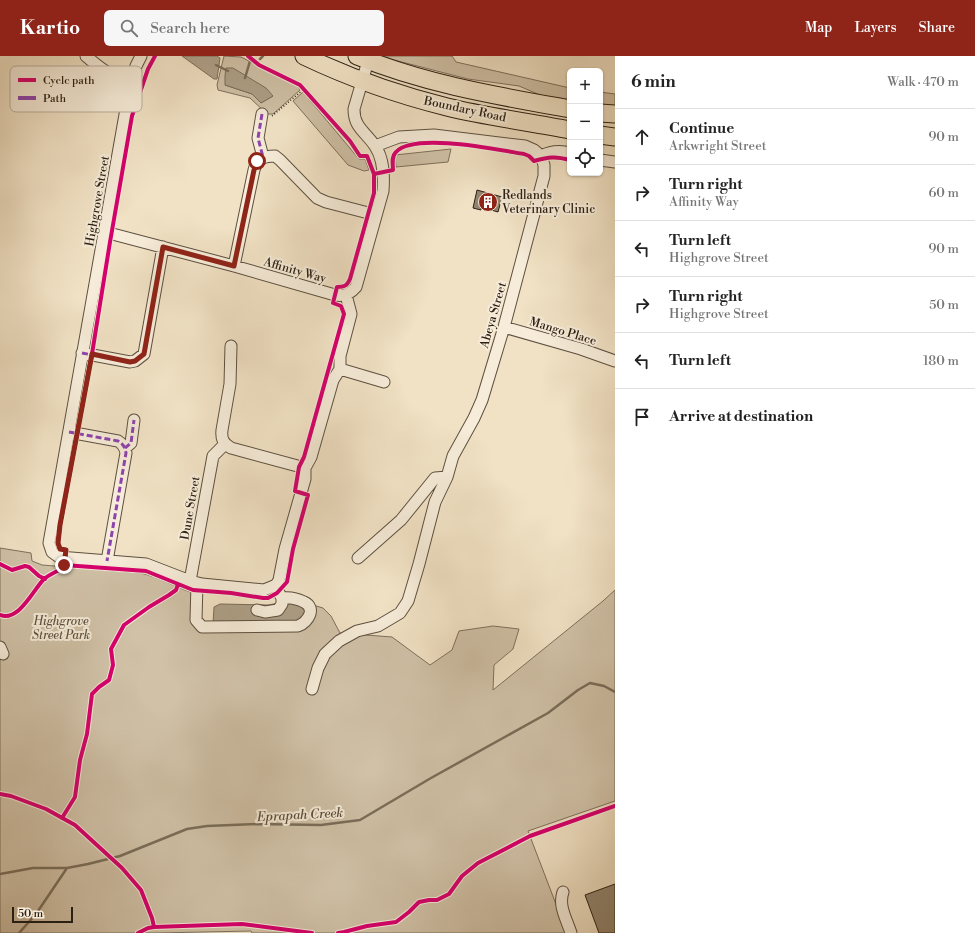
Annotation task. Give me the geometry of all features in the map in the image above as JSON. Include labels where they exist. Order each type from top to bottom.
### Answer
[{"type":"highway","name":"Boundary Road","points":[[304,56],[363,81],[416,99],[448,107],[567,129]]},
{"type":"highway","name":"Boundary Road","points":[[362,58],[438,83],[475,92],[567,108]]},
{"type":"highway","points":[[603,114],[615,114]]},
{"type":"highway","points":[[603,136],[615,138]]},
{"type":"street","points":[[86,56],[98,66]]},
{"type":"street","name":"Highgrove Street","points":[[136,66],[141,56]]},
{"type":"street","name":"Boundary Road","points":[[362,58],[363,81]]},
{"type":"street","points":[[65,557],[107,562],[146,564],[194,584],[264,590],[276,585],[304,480],[305,468],[311,457],[333,380],[340,369],[340,356],[351,314],[346,295],[352,292],[356,287],[383,191],[384,175],[380,158],[375,146],[357,125],[354,117],[354,109],[363,81]]},
{"type":"street","name":"Highgrove Street","points":[[65,557],[59,557],[52,552],[49,543],[125,112]]},
{"type":"street","points":[[262,114],[258,138],[263,157]]},
{"type":"street","points":[[375,146],[399,137],[434,135],[525,146],[534,150],[541,156],[552,151],[567,152]]},
{"type":"street","points":[[234,266],[254,170],[257,161],[263,157],[275,156],[317,198],[326,202],[376,215]]},
{"type":"street","name":"Abeya Street","points":[[312,689],[318,668],[325,654],[339,641],[357,631],[378,626],[400,613],[408,601],[435,502],[447,477],[453,456],[482,400],[504,327],[544,176],[544,165],[541,156]]},
{"type":"street","points":[[603,160],[615,162]]},
{"type":"street","name":"Affinity Way","points":[[104,232],[234,266],[335,295],[346,295]]},
{"type":"street","points":[[82,353],[130,362],[135,361],[144,354],[163,247]]},
{"type":"street","name":"Mango Place","points":[[504,327],[581,348],[615,361]]},
{"type":"street","points":[[231,346],[230,384],[221,437],[225,444],[231,448],[305,468]]},
{"type":"street","points":[[340,369],[384,382]]},
{"type":"street","points":[[125,448],[130,443],[134,420]]},
{"type":"street","points":[[68,432],[118,441],[125,448],[126,453],[107,562]]},
{"type":"street","name":"Dune Street","points":[[225,444],[213,456],[194,584],[196,620],[202,627],[207,628],[298,626],[307,622],[310,612],[308,605],[304,602],[288,597],[282,598]]},
{"type":"street","points":[[358,558],[401,520],[435,478],[447,477]]},
{"type":"street","points":[[257,610],[265,612],[278,610],[282,604],[282,598],[273,586]]},
{"type":"street","points":[[563,892],[561,904],[572,933]]},
{"type":"path","points":[[142,87],[148,69],[155,56]]},
{"type":"path","points":[[248,56],[259,65]]},
{"type":"path","points":[[262,114],[273,116],[304,89]]},
{"type":"path","points":[[0,615],[8,616],[17,612],[45,578],[64,568],[65,557]]},
{"type":"path","points":[[0,564],[12,570],[25,566],[29,567],[45,578]]},
{"type":"path","points":[[62,818],[75,797],[80,760],[87,734],[92,694],[109,680],[113,665],[111,650],[124,625],[176,590],[178,584],[194,584]]},
{"type":"path","points":[[0,794],[11,796],[46,809],[75,825],[122,868],[141,890],[156,927],[148,928]]},
{"type":"green space","points":[[224,56],[241,57],[298,86],[300,90],[273,114],[267,114],[250,98],[218,90],[217,85]],"holes":[[[225,85],[273,96],[261,103],[252,94]]]},
{"type":"green space","points":[[383,56],[452,56],[456,62],[567,87],[567,101],[547,98],[519,86],[468,79]]},
{"type":"green space","points":[[303,92],[359,159],[365,159],[369,170],[364,171],[348,165],[293,101]]},
{"type":"green space","points":[[603,92],[615,94],[615,107],[603,105]]},
{"type":"green space","points":[[451,149],[448,162],[396,167],[395,155]]},
{"type":"green space","name":"Highgrove Street Park","points":[[0,548],[31,553],[32,561],[42,565],[140,573],[193,593],[195,626],[313,605],[323,608],[331,616],[340,633],[392,637],[430,665],[452,650],[459,631],[493,626],[519,629],[513,649],[494,665],[493,690],[615,590],[615,801],[528,831],[567,933],[252,933],[251,931],[155,933],[0,933]]},
{"type":"shaded area","points":[[182,56],[217,56],[220,58],[217,79],[214,79]]},
{"type":"shaded area","points":[[226,68],[233,68],[266,88],[273,96],[261,103],[252,94],[225,85]]},
{"type":"shaded area","points":[[290,601],[303,604],[307,611],[299,621],[213,624],[214,607],[220,604],[268,605]]},
{"type":"building","name":"Redlands Veterinary Clinic","points":[[477,190],[502,197],[498,212],[481,207],[481,210],[473,208]]},
{"type":"building","points":[[615,884],[615,933],[599,933],[585,895]]},
{"type":"waterway","points":[[260,59],[263,56]]},
{"type":"waterway","points":[[245,78],[250,61]]},
{"type":"waterway","points":[[216,65],[228,71]]},
{"type":"waterway","name":"Eprapah Creek","points":[[0,874],[33,868],[67,868],[88,864],[120,856],[187,829],[207,826],[258,824],[321,825],[360,820],[431,778],[548,713],[578,690],[590,683],[604,686],[615,692]]},
{"type":"waterway","points":[[19,933],[36,914],[67,868]]},
{"type":"marked path","points":[[262,114],[258,138],[263,157]]},
{"type":"marked path","points":[[82,353],[130,362],[135,361],[144,354],[163,247]]},
{"type":"marked path","points":[[125,448],[131,443],[134,420]]},
{"type":"marked path","points":[[69,432],[118,441],[125,449],[126,453],[107,561]]},
{"type":"cycle path","points":[[142,87],[148,69],[155,56]]},
{"type":"cycle path","points":[[248,56],[259,65],[300,85],[350,141],[360,156],[367,156],[374,174],[393,170],[394,154],[406,146],[420,143],[477,146],[524,154],[529,156],[534,161],[552,158],[567,159]]},
{"type":"cycle path","points":[[133,112],[92,354],[60,525],[58,543],[60,549],[66,550],[64,565],[146,571],[193,590],[231,593],[263,598],[268,598],[277,593],[287,582],[293,549],[308,495],[295,491],[299,467],[304,457],[344,314],[341,306],[333,303],[337,287],[345,286],[350,279],[374,193],[374,174]]},
{"type":"cycle path","points":[[0,564],[12,570],[25,566],[29,567],[45,579]]},
{"type":"cycle path","points":[[0,615],[7,616],[19,610],[44,579],[64,568],[64,565]]},
{"type":"cycle path","points":[[62,818],[75,797],[80,760],[87,734],[92,694],[109,680],[113,665],[111,649],[124,625],[176,590],[178,584]]},
{"type":"cycle path","points":[[0,794],[11,796],[46,809],[75,825],[122,868],[141,890],[154,927]]},
{"type":"cycle path","points":[[338,933],[367,926],[396,922],[419,902],[437,900],[449,894],[462,876],[478,863],[530,836],[615,806]]},
{"type":"cycle path","points":[[138,933],[154,927],[242,924],[312,933]]},
{"type":"place","name":"Redlands Veterinary Clinic","points":[[488,202]]},
{"type":"route","points":[[64,565],[66,550],[60,549],[58,543],[60,525],[92,354],[130,362],[135,361],[144,354],[163,247],[234,266],[257,161]]}]
